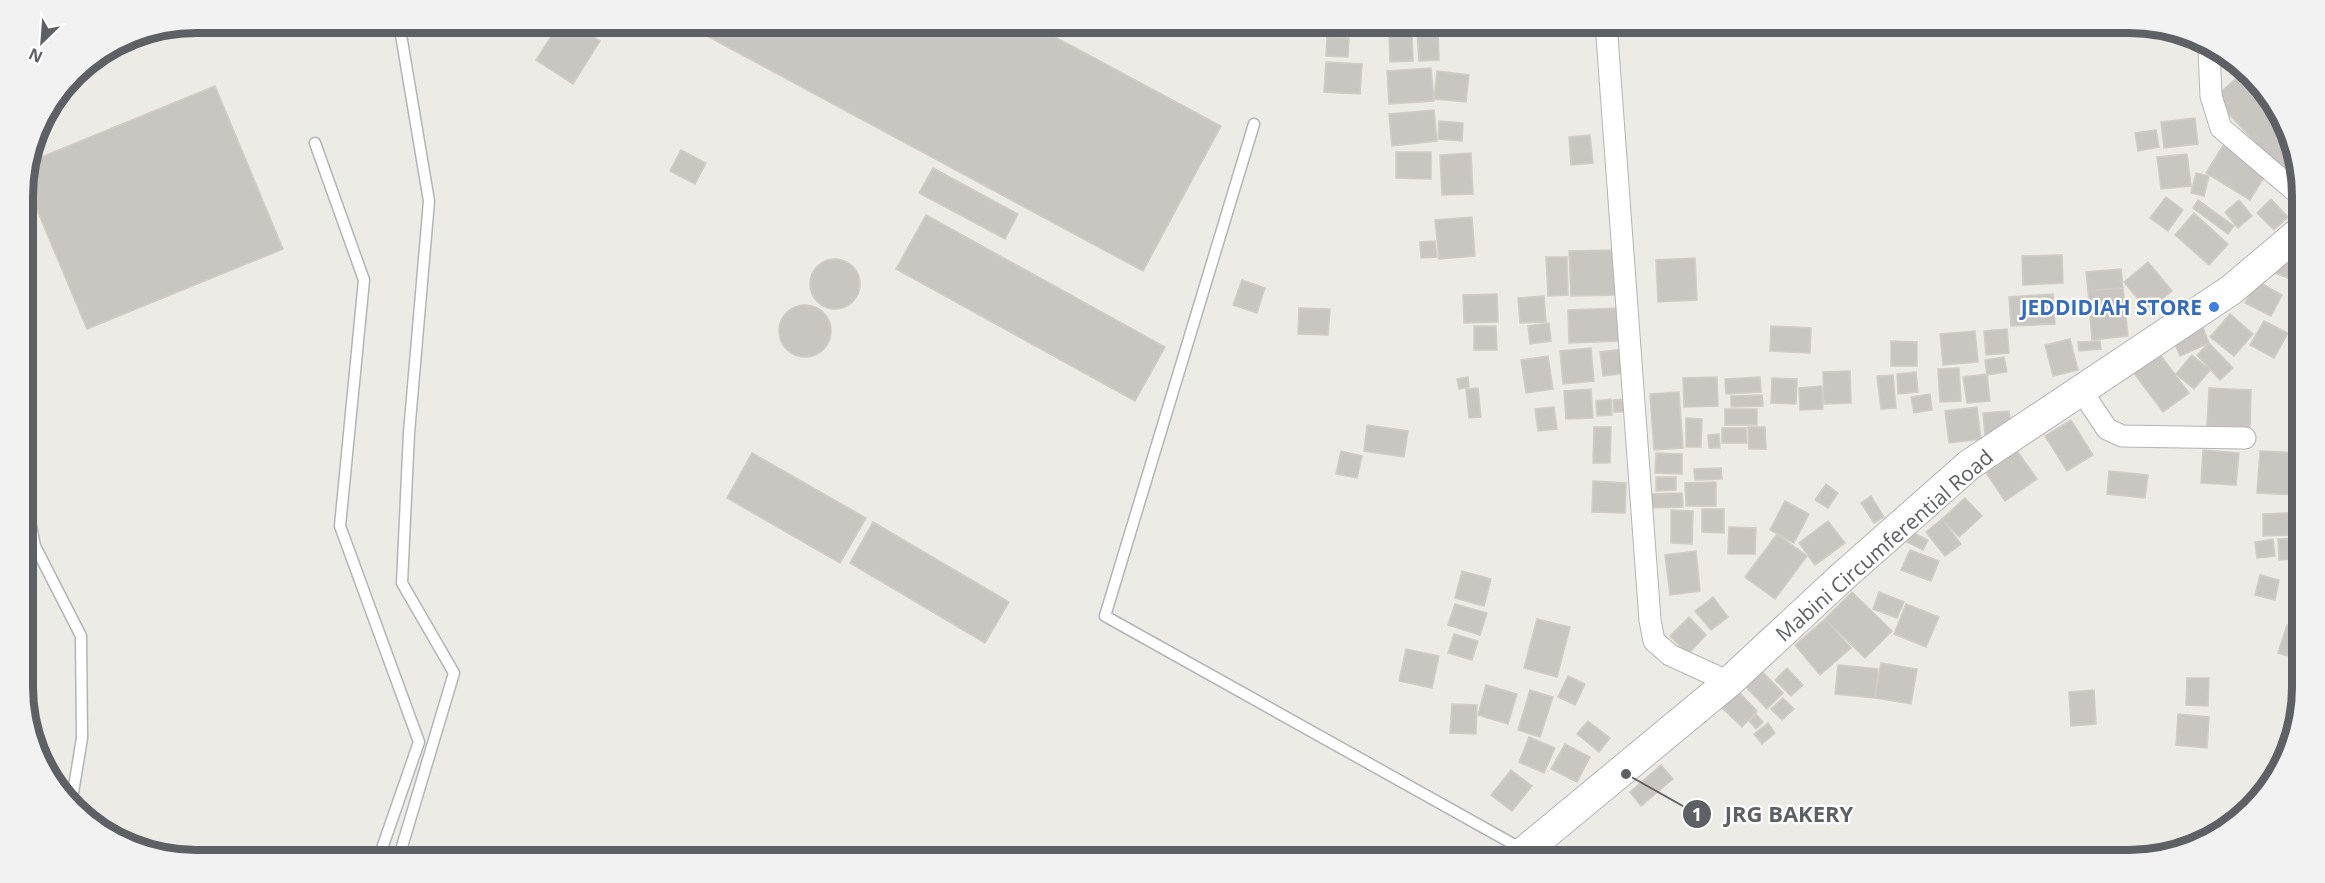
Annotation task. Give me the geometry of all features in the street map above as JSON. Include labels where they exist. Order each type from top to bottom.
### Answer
[{"type":"main road","name":"Mabini Circumferential Road","points":[[1526,850],[1729,682],[1841,578],[1969,465],[2231,290],[2292,239]]},
{"type":"street","points":[[1607,33],[1650,620],[1654,641],[1670,655],[1729,682]]},
{"type":"street","points":[[2210,55],[2211,96],[2221,128],[2292,188]]},
{"type":"street","points":[[2081,390],[2107,429],[2122,436],[2245,438]]},
{"type":"lane","points":[[401,33],[429,201],[409,433],[402,583],[454,673],[401,850]]},
{"type":"lane","points":[[1254,124],[1105,616],[1511,850]]},
{"type":"lane","points":[[315,143],[363,280],[340,526],[419,742],[381,850]]},
{"type":"lane","points":[[33,539],[81,636],[82,738],[73,793]]},
{"type":"building","points":[[554,33],[587,33],[600,41],[573,84],[536,60]]},
{"type":"building","points":[[702,33],[1048,33],[1221,126],[1143,271]]},
{"type":"building","points":[[1311,33],[1354,33],[1354,36]]},
{"type":"building","points":[[1389,33],[1412,33],[1413,61],[1390,62]]},
{"type":"building","points":[[1417,33],[1438,33],[1439,60],[1419,61]]},
{"type":"building","points":[[1327,37],[1349,38],[1348,57],[1326,56]]},
{"type":"building","points":[[1326,62],[1362,64],[1360,94],[1324,92]]},
{"type":"building","points":[[1431,68],[1434,101],[1389,104],[1387,71]]},
{"type":"building","points":[[1437,71],[1469,75],[1466,102],[1434,99]]},
{"type":"building","points":[[2238,76],[2244,81],[2258,97],[2280,134],[2291,182],[2214,98]]},
{"type":"building","points":[[215,86],[283,249],[87,329],[33,200],[34,175],[38,158]]},
{"type":"building","points":[[1434,110],[1437,141],[1392,146],[1389,114]]},
{"type":"building","points":[[2195,118],[2198,144],[2164,148],[2161,122]]},
{"type":"building","points":[[1439,121],[1463,123],[1462,141],[1438,139]]},
{"type":"building","points":[[2156,130],[2159,147],[2138,151],[2135,133]]},
{"type":"building","points":[[1590,135],[1593,163],[1571,165],[1569,137]]},
{"type":"building","points":[[2224,144],[2268,171],[2250,200],[2206,173]]},
{"type":"building","points":[[681,150],[706,163],[695,184],[670,171]]},
{"type":"building","points":[[1396,152],[1431,152],[1431,179],[1396,178]]},
{"type":"building","points":[[1471,153],[1473,194],[1442,195],[1440,155]]},
{"type":"building","points":[[2187,154],[2191,186],[2161,189],[2157,157]]},
{"type":"building","points":[[933,168],[1018,214],[1005,239],[919,193]]},
{"type":"building","points":[[2196,173],[2209,176],[2204,196],[2191,193]]},
{"type":"building","points":[[2166,197],[2183,210],[2168,231],[2150,218]]},
{"type":"building","points":[[2271,199],[2288,217],[2274,230],[2257,213]]},
{"type":"building","points":[[2198,200],[2234,226],[2228,234],[2193,208]]},
{"type":"building","points":[[2239,200],[2252,216],[2238,228],[2225,212]]},
{"type":"building","points":[[2194,213],[2228,244],[2209,265],[2175,235]]},
{"type":"building","points":[[926,215],[1165,347],[1135,401],[896,269]]},
{"type":"building","points":[[1472,217],[1475,256],[1439,259],[1435,220]]},
{"type":"building","points":[[1435,241],[1437,257],[1421,258],[1420,242]]},
{"type":"building","points":[[1615,250],[1616,295],[1571,296],[1569,251]]},
{"type":"building","points":[[2279,253],[2292,258],[2292,280],[2272,272]]},
{"type":"building","points":[[2062,255],[2063,283],[2023,285],[2022,256]]},
{"type":"building","points":[[1546,257],[1567,257],[1568,295],[1548,296]]},
{"type":"building","points":[[1695,258],[1697,300],[1658,302],[1656,260]]},
{"type":"building","points":[[830,259],[840,259],[853,266],[860,279],[860,289],[853,302],[840,309],[830,309],[821,305],[814,298],[810,289],[810,279],[814,270],[821,263]]},
{"type":"building","points":[[2148,262],[2172,291],[2148,311],[2124,282]]},
{"type":"building","points":[[2121,269],[2123,288],[2088,291],[2086,272]]},
{"type":"building","points":[[1242,280],[1265,288],[1257,313],[1233,305]]},
{"type":"building","points":[[2257,281],[2282,295],[2271,316],[2245,303]]},
{"type":"building","points":[[2123,288],[2128,336],[2092,340],[2088,291]]},
{"type":"building","points":[[1497,294],[1498,322],[1464,323],[1463,295]]},
{"type":"building","points":[[2053,294],[2055,324],[2011,326],[2009,297]]},
{"type":"building","points":[[1544,296],[1546,322],[1520,323],[1518,298]]},
{"type":"building","points":[[805,305],[815,307],[823,313],[829,321],[831,331],[829,341],[823,349],[815,355],[805,357],[795,355],[787,349],[781,341],[779,331],[781,321],[787,313],[795,307]]},
{"type":"building","points":[[1299,308],[1330,309],[1328,335],[1298,334]]},
{"type":"building","points":[[1619,308],[1620,341],[1569,343],[1568,310]]},
{"type":"building","points":[[2230,314],[2253,334],[2234,356],[2210,337]]},
{"type":"building","points":[[2264,321],[2288,333],[2274,358],[2250,345]]},
{"type":"building","points":[[1549,323],[1551,341],[1530,344],[1528,326]]},
{"type":"building","points":[[2202,325],[2209,343],[2180,356],[2172,337]]},
{"type":"building","points":[[1474,326],[1496,326],[1497,350],[1474,350]]},
{"type":"building","points":[[1771,326],[1811,328],[1810,353],[1770,351]]},
{"type":"building","points":[[2007,329],[2009,353],[1986,355],[1984,331]]},
{"type":"building","points":[[1975,331],[1978,362],[1943,365],[1940,334]]},
{"type":"building","points":[[2070,339],[2078,370],[2053,376],[2045,345]]},
{"type":"building","points":[[1891,341],[1917,342],[1917,366],[1891,366]]},
{"type":"building","points":[[2100,341],[2101,349],[2079,351],[2078,342]]},
{"type":"building","points":[[2209,343],[2233,368],[2220,380],[2197,355]]},
{"type":"building","points":[[1591,348],[1594,381],[1563,384],[1560,351]]},
{"type":"building","points":[[1624,349],[1627,373],[1603,376],[1600,352]]},
{"type":"building","points":[[2159,353],[2189,393],[2163,412],[2133,372]]},
{"type":"building","points":[[2192,355],[2210,370],[2194,389],[2176,374]]},
{"type":"building","points":[[1548,356],[1553,389],[1526,393],[1521,360]]},
{"type":"building","points":[[2004,357],[2007,372],[1987,375],[1985,360]]},
{"type":"building","points":[[1959,368],[1961,401],[1940,402],[1938,369]]},
{"type":"building","points":[[1850,371],[1851,403],[1824,404],[1823,372]]},
{"type":"building","points":[[1916,372],[1918,392],[1898,394],[1897,374]]},
{"type":"building","points":[[1987,374],[1990,401],[1967,403],[1963,377]]},
{"type":"building","points":[[1893,375],[1896,408],[1881,409],[1877,376]]},
{"type":"building","points":[[1468,377],[1469,387],[1459,389],[1457,379]]},
{"type":"building","points":[[1717,377],[1718,406],[1684,407],[1683,378]]},
{"type":"building","points":[[1760,377],[1761,392],[1726,394],[1725,379]]},
{"type":"building","points":[[1772,378],[1797,379],[1796,404],[1771,403]]},
{"type":"building","points":[[1822,386],[1823,409],[1800,410],[1799,388]]},
{"type":"building","points":[[1478,388],[1481,417],[1469,418],[1466,389]]},
{"type":"building","points":[[2209,388],[2251,390],[2250,428],[2207,426]]},
{"type":"building","points":[[1591,389],[1593,418],[1566,419],[1564,391]]},
{"type":"building","points":[[1679,392],[1683,448],[1654,450],[1650,394]]},
{"type":"building","points":[[1930,394],[1932,410],[1914,413],[1911,397]]},
{"type":"building","points":[[1762,395],[1763,406],[1731,407],[1731,396]]},
{"type":"building","points":[[1611,399],[1612,415],[1597,416],[1596,401]]},
{"type":"building","points":[[1625,399],[1626,412],[1614,412],[1613,400]]},
{"type":"building","points":[[1554,407],[1557,429],[1538,431],[1535,409]]},
{"type":"building","points":[[1977,407],[1981,439],[1949,443],[1945,411]]},
{"type":"building","points":[[1725,409],[1757,409],[1757,425],[1725,425]]},
{"type":"building","points":[[2009,411],[2012,433],[1985,435],[1983,413]]},
{"type":"building","points":[[1686,418],[1702,419],[1701,447],[1686,447]]},
{"type":"building","points":[[2071,420],[2093,455],[2067,471],[2045,436]]},
{"type":"building","points":[[1367,425],[1408,431],[1404,457],[1364,451]]},
{"type":"building","points":[[1594,427],[1611,427],[1610,463],[1593,463]]},
{"type":"building","points":[[1748,427],[1765,427],[1766,449],[1749,449]]},
{"type":"building","points":[[1722,428],[1746,428],[1747,443],[1722,443]]},
{"type":"building","points":[[1719,434],[1720,448],[1709,448],[1708,435]]},
{"type":"building","points":[[2203,450],[2239,453],[2236,485],[2201,483]]},
{"type":"building","points":[[1341,451],[1362,456],[1357,478],[1336,474]]},
{"type":"building","points":[[2017,451],[2037,479],[2005,501],[1986,473]]},
{"type":"building","points":[[2260,451],[2292,453],[2292,495],[2257,493]]},
{"type":"building","points":[[752,453],[866,518],[840,563],[727,498]]},
{"type":"building","points":[[1656,453],[1682,454],[1682,474],[1655,473]]},
{"type":"building","points":[[1721,468],[1722,479],[1695,480],[1694,469]]},
{"type":"building","points":[[2109,471],[2148,475],[2145,498],[2107,494]]},
{"type":"building","points":[[1656,477],[1676,477],[1676,490],[1656,491]]},
{"type":"building","points":[[1593,481],[1626,483],[1625,513],[1592,512]]},
{"type":"building","points":[[1716,482],[1716,506],[1686,506],[1685,483]]},
{"type":"building","points":[[1826,484],[1838,493],[1828,508],[1815,500]]},
{"type":"building","points":[[1682,493],[1683,507],[1649,508],[1649,494]]},
{"type":"building","points":[[1871,496],[1884,517],[1874,523],[1861,503]]},
{"type":"building","points":[[1965,498],[1982,516],[1959,537],[1942,519]]},
{"type":"building","points":[[1785,501],[1809,514],[1794,543],[1770,530]]},
{"type":"building","points":[[1702,509],[1724,509],[1724,533],[1702,532]]},
{"type":"building","points":[[1671,510],[1693,511],[1692,544],[1671,543]]},
{"type":"building","points":[[2291,513],[2291,535],[2263,536],[2263,514]]},
{"type":"building","points":[[1942,519],[1961,544],[1945,556],[1926,532]]},
{"type":"building","points":[[1828,521],[1845,543],[1815,565],[1799,543]]},
{"type":"building","points":[[873,522],[1009,602],[985,643],[850,563]]},
{"type":"building","points":[[1729,527],[1756,528],[1755,554],[1728,554]]},
{"type":"building","points":[[1910,531],[1928,540],[1923,550],[1905,541]]},
{"type":"building","points":[[1777,534],[1807,556],[1775,599],[1745,577]]},
{"type":"building","points":[[2292,538],[2292,559],[2279,560],[2278,539]]},
{"type":"building","points":[[2273,539],[2275,556],[2257,558],[2255,542]]},
{"type":"building","points":[[1910,550],[1939,561],[1931,581],[1901,570]]},
{"type":"building","points":[[1696,551],[1700,591],[1670,595],[1665,555]]},
{"type":"building","points":[[1462,571],[1491,579],[1484,606],[1455,598]]},
{"type":"building","points":[[2260,575],[2279,580],[2275,600],[2255,595]]},
{"type":"building","points":[[1852,592],[1892,631],[1865,658],[1825,619]]},
{"type":"building","points":[[1879,592],[1904,602],[1897,618],[1873,609]]},
{"type":"building","points":[[1713,597],[1728,617],[1711,630],[1695,611]]},
{"type":"building","points":[[1455,604],[1487,613],[1480,635],[1448,625]]},
{"type":"building","points":[[1906,604],[1939,617],[1926,647],[1894,634]]},
{"type":"building","points":[[1689,617],[1706,635],[1688,654],[1670,636]]},
{"type":"building","points":[[1537,619],[1570,627],[1557,677],[1524,668]]},
{"type":"building","points":[[1825,619],[1851,648],[1820,675],[1795,645]]},
{"type":"building","points":[[2287,625],[2292,627],[2292,657],[2278,653]]},
{"type":"building","points":[[1454,634],[1478,641],[1472,660],[1448,653]]},
{"type":"building","points":[[1406,649],[1439,656],[1432,688],[1399,681]]},
{"type":"building","points":[[1881,663],[1917,669],[1911,704],[1875,698]]},
{"type":"building","points":[[1838,665],[1878,669],[1875,698],[1835,694]]},
{"type":"building","points":[[1787,668],[1803,685],[1791,696],[1775,680]]},
{"type":"building","points":[[1760,669],[1783,693],[1767,709],[1744,685]]},
{"type":"building","points":[[1568,676],[1585,684],[1575,705],[1558,697]]},
{"type":"building","points":[[2187,678],[2209,678],[2208,706],[2186,705]]},
{"type":"building","points":[[1486,685],[1517,694],[1508,724],[1478,715]]},
{"type":"building","points":[[1736,689],[1757,711],[1742,727],[1720,706]]},
{"type":"building","points":[[1530,690],[1553,697],[1540,737],[1518,730]]},
{"type":"building","points":[[2094,690],[2096,724],[2071,726],[2069,692]]},
{"type":"building","points":[[1783,698],[1794,709],[1782,720],[1771,709]]},
{"type":"building","points":[[1452,704],[1477,705],[1476,734],[1450,733]]},
{"type":"building","points":[[1756,714],[1763,722],[1756,729],[1749,721]]},
{"type":"building","points":[[2178,714],[2209,717],[2207,748],[2176,745]]},
{"type":"building","points":[[1588,721],[1610,738],[1599,752],[1577,734]]},
{"type":"building","points":[[1768,723],[1775,733],[1762,744],[1754,734]]},
{"type":"building","points":[[1529,737],[1555,748],[1544,773],[1519,762]]},
{"type":"building","points":[[1565,744],[1590,757],[1577,782],[1551,769]]},
{"type":"building","points":[[1661,765],[1673,779],[1641,806],[1630,792]]},
{"type":"building","points":[[1511,770],[1532,786],[1512,811],[1491,795]]},
{"type":"place","name":"JEDDIDIAH STORE","points":[[2214,307]]},
{"type":"place","name":"JRG BAKERY","points":[[1626,774]]}]
